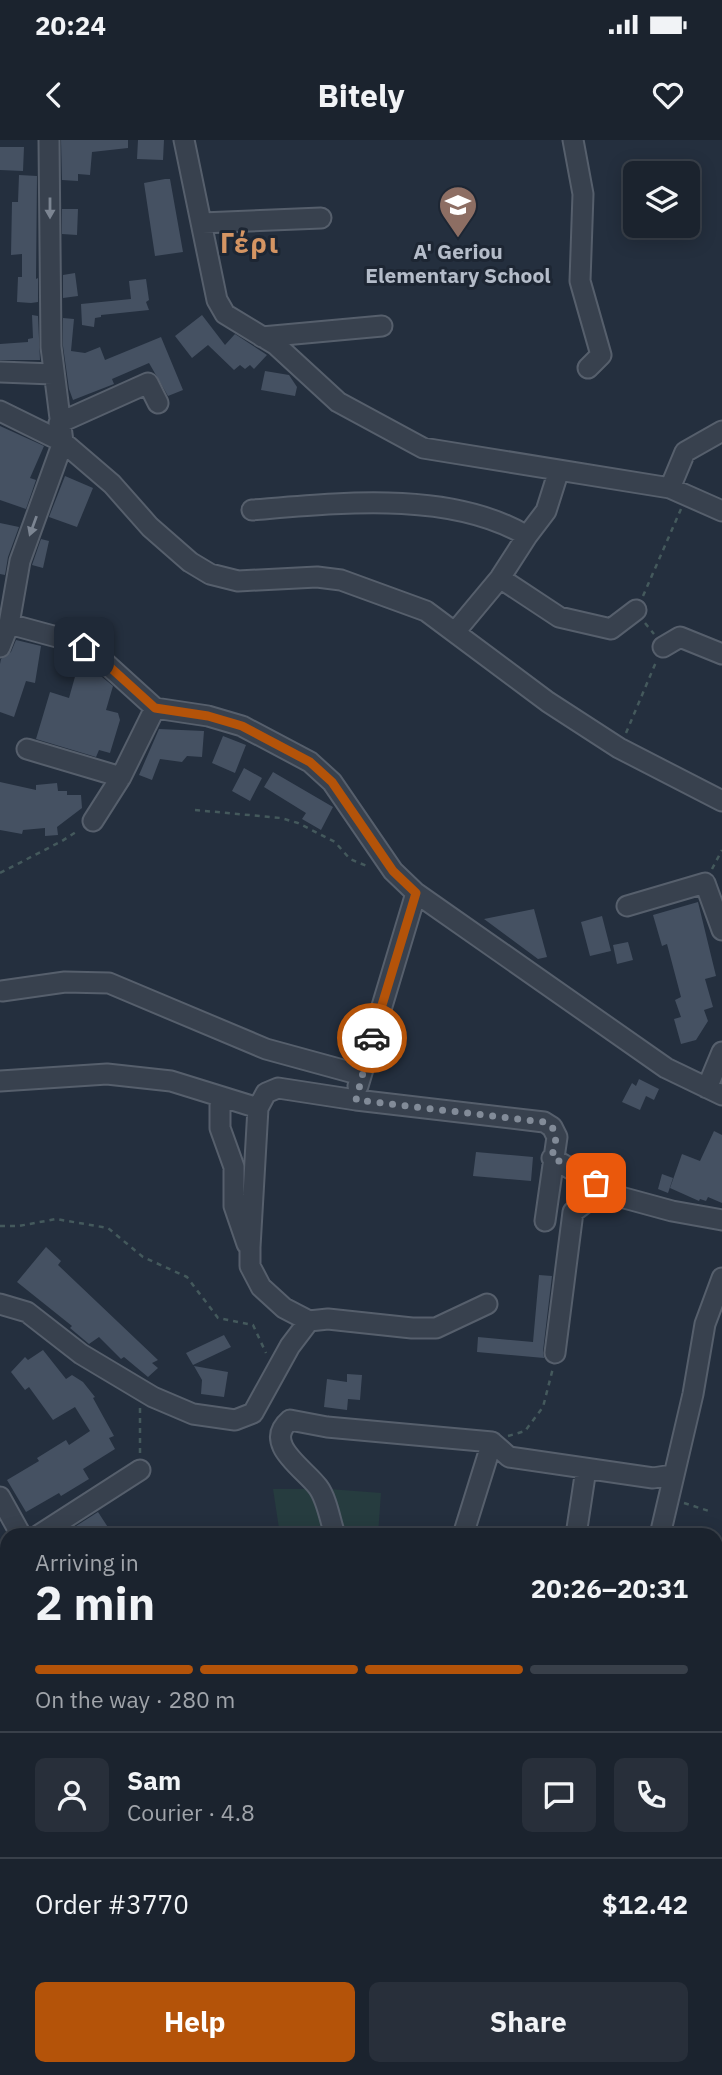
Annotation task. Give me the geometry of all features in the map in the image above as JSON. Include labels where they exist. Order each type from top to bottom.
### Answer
[{"type":"street","points":[[0,647],[9,624],[20,561],[61,432],[47,374],[50,316],[49,140]]},
{"type":"street","points":[[184,140],[216,300],[225,314],[276,345],[338,402],[423,448],[678,492],[722,511]]},
{"type":"street","points":[[573,140],[583,194],[580,281],[601,355],[588,368]]},
{"type":"street","points":[[202,223],[321,218]]},
{"type":"street","points":[[262,337],[382,326]]},
{"type":"street","points":[[0,372],[47,374]]},
{"type":"street","points":[[61,432],[148,383],[158,403]]},
{"type":"street","points":[[0,411],[61,432],[113,484],[150,527],[190,562],[210,574],[238,581],[317,577],[341,579],[426,611],[548,702],[619,748],[722,801]]},
{"type":"street","points":[[678,492],[685,452],[722,431]]},
{"type":"street","points":[[455,632],[500,578],[546,511],[559,470]]},
{"type":"street","points":[[252,510],[334,503],[427,504],[505,523],[527,536]]},
{"type":"street","points":[[500,578],[559,617],[611,629],[636,610]]},
{"type":"street","points":[[9,624],[84,647],[155,708],[208,716],[242,726],[310,762],[332,782],[393,871],[416,893],[666,1068],[714,1092],[722,1052]]},
{"type":"street","points":[[663,647],[680,637],[722,654]]},
{"type":"street","points":[[93,821],[121,777],[155,708]]},
{"type":"street","points":[[27,749],[121,777]]},
{"type":"street","points":[[627,906],[714,885],[722,930]]},
{"type":"street","points":[[356,1100],[361,1075],[416,893]]},
{"type":"street","points":[[2,990],[65,982],[109,983],[266,1049],[361,1075]]},
{"type":"street","points":[[0,1081],[120,1076],[171,1081],[258,1108]]},
{"type":"street","points":[[487,1304],[436,1328],[309,1321],[284,1308],[261,1287],[250,1266],[250,1247],[258,1108],[266,1093],[278,1088],[544,1122],[552,1126],[556,1138],[545,1221]]},
{"type":"street","points":[[220,1105],[220,1128],[234,1167],[234,1206],[245,1240],[250,1247]]},
{"type":"street","points":[[552,1157],[617,1196],[672,1211],[722,1220]]},
{"type":"street","points":[[555,1353],[573,1212],[589,1200],[617,1196]]},
{"type":"street","points":[[661,1528],[713,1327],[722,1278]]},
{"type":"street","points":[[0,1304],[27,1311],[81,1354],[141,1390],[193,1414],[235,1420],[253,1413],[309,1321]]},
{"type":"street","points":[[333,1528],[320,1489],[284,1451],[280,1437],[283,1426],[290,1420],[327,1427],[492,1442],[509,1457],[653,1478],[673,1475]]},
{"type":"street","points":[[465,1528],[492,1442]]},
{"type":"street","points":[[577,1528],[586,1469]]},
{"type":"street","points":[[51,1528],[140,1470]]},
{"type":"street","points":[[0,1497],[17,1528]]},
{"type":"path","points":[[619,748],[663,647],[636,610],[678,492]]},
{"type":"path","points":[[194,810],[281,818],[299,823],[335,842],[350,859],[393,871]]},
{"type":"path","points":[[0,873],[62,841],[93,821]]},
{"type":"path","points":[[714,885],[722,850]]},
{"type":"path","points":[[0,1226],[19,1226],[55,1219],[108,1228],[143,1257],[187,1277],[218,1318],[253,1325],[268,1356],[284,1359]]},
{"type":"path","points":[[492,1442],[526,1431],[543,1407],[555,1353]]},
{"type":"path","points":[[140,1470],[141,1390]]},
{"type":"path","points":[[668,1497],[712,1512]]},
{"type":"green space","points":[[273,1489],[381,1493],[378,1528],[279,1528]]},
{"type":"building","points":[[61,140],[128,140],[128,148],[92,152],[90,175],[78,174],[78,181],[62,180]]},
{"type":"building","points":[[138,140],[164,140],[163,160],[137,159]]},
{"type":"building","points":[[0,147],[24,147],[23,171],[0,170]]},
{"type":"building","points":[[19,175],[37,176],[38,302],[31,303],[17,302],[18,277],[22,277],[22,254],[11,255],[12,202],[18,202]]},
{"type":"building","points":[[170,179],[183,252],[155,256],[144,183]]},
{"type":"building","points":[[62,209],[78,209],[77,235],[62,234]]},
{"type":"building","points":[[75,273],[78,296],[63,298],[63,275]]},
{"type":"building","points":[[146,279],[149,300],[146,302],[149,310],[101,315],[95,318],[94,327],[82,325],[81,304],[131,299],[129,281]]},
{"type":"building","points":[[32,315],[38,316],[40,360],[0,360],[0,344],[28,342],[28,339],[33,338]]},
{"type":"building","points":[[202,315],[225,345],[235,334],[267,355],[254,369],[250,365],[245,369],[240,365],[234,370],[208,345],[192,358],[175,336]]},
{"type":"building","points":[[63,318],[74,319],[71,351],[85,353],[100,347],[105,360],[161,337],[183,390],[168,396],[149,363],[112,379],[114,384],[73,400],[63,346]]},
{"type":"building","points":[[265,371],[289,375],[297,387],[295,396],[261,390]]},
{"type":"building","points":[[0,426],[44,446],[30,478],[36,480],[26,509],[0,500]]},
{"type":"building","points":[[65,476],[93,488],[77,527],[49,517]]},
{"type":"building","points":[[0,523],[19,527],[8,557],[5,575],[0,574]]},
{"type":"building","points":[[41,539],[49,541],[43,568],[32,565]]},
{"type":"building","points":[[16,640],[41,646],[35,683],[26,681],[14,717],[0,712],[0,664],[1,659],[11,652]]},
{"type":"building","points":[[80,659],[113,686],[106,710],[118,713],[120,720],[110,753],[99,750],[96,757],[36,739],[50,692],[69,698]]},
{"type":"building","points":[[159,729],[204,731],[202,757],[187,756],[182,762],[160,759],[152,780],[139,775]]},
{"type":"building","points":[[223,736],[246,745],[235,773],[212,763]]},
{"type":"building","points":[[244,768],[262,778],[250,801],[232,791]]},
{"type":"building","points":[[273,772],[333,807],[321,830],[302,819],[306,813],[264,787]]},
{"type":"building","points":[[0,782],[36,790],[36,785],[57,783],[58,791],[67,791],[67,795],[81,795],[82,808],[57,827],[58,835],[45,836],[45,828],[23,830],[22,834],[0,830]]},
{"type":"building","points":[[698,902],[716,976],[705,979],[713,1007],[704,1010],[708,1021],[696,1040],[681,1044],[674,1019],[681,1017],[675,1000],[681,997],[667,944],[662,946],[653,915]]},
{"type":"building","points":[[534,909],[547,957],[538,959],[484,919]]},
{"type":"building","points":[[602,916],[611,951],[590,956],[581,922]]},
{"type":"building","points":[[628,942],[633,960],[617,964],[613,945]]},
{"type":"building","points":[[639,1079],[659,1089],[654,1100],[646,1096],[640,1110],[622,1102],[632,1083],[636,1086]]},
{"type":"building","points":[[714,1131],[722,1135],[722,1203],[708,1197],[706,1201],[699,1201],[670,1188],[682,1154],[700,1161]]},
{"type":"building","points":[[476,1152],[533,1157],[531,1181],[473,1176]]},
{"type":"building","points":[[662,1174],[673,1178],[668,1193],[658,1189]]},
{"type":"building","points":[[46,1247],[61,1261],[58,1265],[158,1360],[152,1363],[158,1368],[148,1377],[124,1357],[121,1359],[99,1337],[89,1344],[70,1328],[72,1326],[17,1282]]},
{"type":"building","points":[[539,1275],[552,1276],[544,1358],[477,1352],[478,1337],[533,1342]]},
{"type":"building","points":[[224,1335],[231,1347],[193,1365],[186,1353]]},
{"type":"building","points":[[43,1350],[66,1379],[72,1375],[83,1382],[95,1397],[93,1398],[114,1436],[109,1438],[115,1449],[83,1469],[89,1479],[26,1512],[7,1480],[39,1461],[37,1458],[66,1440],[69,1445],[90,1431],[75,1407],[53,1420],[29,1387],[25,1390],[11,1372],[25,1357],[28,1360]]},
{"type":"building","points":[[194,1366],[228,1372],[224,1397],[201,1394],[202,1380]]},
{"type":"building","points":[[347,1374],[362,1375],[360,1400],[348,1399],[347,1410],[324,1407],[327,1379],[347,1382]]},
{"type":"building","points":[[98,1512],[108,1528],[73,1528]]},
{"type":"way so far","points":[[372,1038],[356,1100],[544,1122],[552,1126],[556,1138],[552,1157],[596,1183]]},
{"type":"place","name":"A' Geriou Elementary School","points":[[458,239]]},
{"type":"district","name":"Γέρι","points":[[250,243]]},
{"type":"route","points":[[84,647],[155,708],[208,716],[242,726],[310,762],[332,782],[393,871],[416,893],[372,1038]]}]
